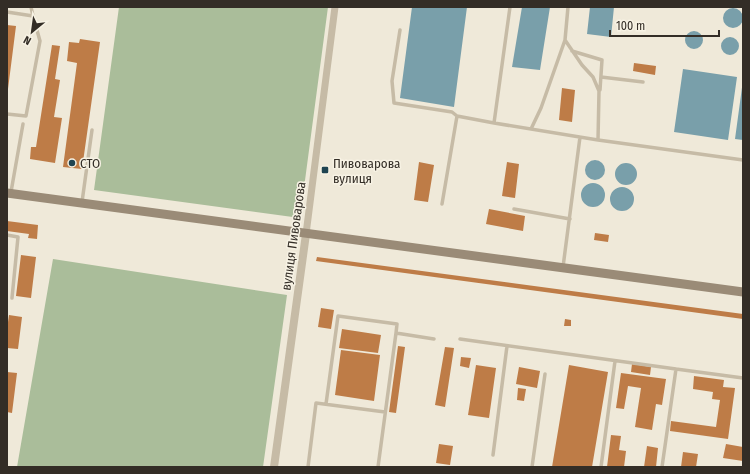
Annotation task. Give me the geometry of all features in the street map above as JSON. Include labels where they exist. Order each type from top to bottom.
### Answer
[{"type":"main road","points":[[9,193],[743,292]]},
{"type":"street","name":"вулиця Пивоварова","points":[[274,467],[335,7]]},
{"type":"lane","points":[[7,114],[26,116],[40,41],[32,7]]},
{"type":"lane","points":[[494,123],[510,7]]},
{"type":"lane","points":[[531,129],[541,108],[565,40],[568,7]]},
{"type":"lane","points":[[7,12],[33,16]]},
{"type":"lane","points":[[400,30],[392,81],[394,103],[452,112],[457,116],[494,123],[598,140],[743,160]]},
{"type":"lane","points":[[565,40],[582,65],[593,76],[599,92]]},
{"type":"lane","points":[[572,51],[602,60],[599,92],[598,140]]},
{"type":"lane","points":[[601,77],[643,82]]},
{"type":"lane","points":[[442,204],[457,116]]},
{"type":"lane","points":[[9,193],[23,124]]},
{"type":"lane","points":[[82,203],[92,130]]},
{"type":"lane","points":[[563,268],[580,137]]},
{"type":"lane","points":[[514,209],[570,219]]},
{"type":"lane","points":[[7,235],[18,237],[12,298]]},
{"type":"lane","points":[[326,404],[338,316],[397,324],[378,467]]},
{"type":"lane","points":[[396,333],[434,339]]},
{"type":"lane","points":[[460,339],[743,378]]},
{"type":"lane","points":[[493,455],[507,346]]},
{"type":"lane","points":[[601,467],[615,361]]},
{"type":"lane","points":[[662,467],[676,369]]},
{"type":"lane","points":[[532,467],[545,374]]},
{"type":"lane","points":[[308,467],[316,403],[386,412]]},
{"type":"green space","points":[[119,7],[328,7],[300,218],[94,190]]},
{"type":"green space","points":[[53,259],[287,295],[263,467],[17,467]]},
{"type":"water","points":[[412,7],[467,7],[454,107],[400,98]]},
{"type":"water","points":[[522,7],[550,7],[540,70],[512,67]]},
{"type":"water","points":[[590,7],[614,7],[611,37],[587,34]]},
{"type":"water","points":[[733,8],[740,11],[743,18],[740,25],[733,28],[726,25],[723,18],[726,11]]},
{"type":"water","points":[[690,31],[698,31],[703,36],[701,47],[698,49],[690,49],[685,44],[685,36]]},
{"type":"water","points":[[730,37],[734,38],[738,42],[738,50],[734,54],[730,55],[726,54],[722,50],[721,46],[722,42],[726,38]]},
{"type":"water","points":[[683,69],[737,77],[728,140],[674,132]]},
{"type":"water","points":[[743,80],[743,140],[735,139]]},
{"type":"water","points":[[591,160],[599,160],[605,166],[605,174],[599,180],[591,180],[585,174],[585,166]]},
{"type":"water","points":[[626,163],[634,166],[637,174],[634,182],[626,185],[618,182],[615,174],[618,166]]},
{"type":"water","points":[[593,183],[598,184],[604,190],[604,200],[598,206],[593,207],[588,206],[582,200],[581,195],[582,190],[588,184]]},
{"type":"water","points":[[622,187],[631,190],[634,199],[631,208],[622,211],[613,208],[610,199],[613,190]]},
{"type":"building","points":[[7,25],[16,26],[8,89],[7,89]]},
{"type":"building","points":[[80,39],[100,42],[82,169],[63,167],[77,63],[67,61],[69,42],[79,43]]},
{"type":"building","points":[[52,45],[60,46],[55,79],[60,80],[54,117],[62,118],[55,163],[30,159],[31,147],[36,147]]},
{"type":"building","points":[[634,63],[656,66],[655,75],[633,71]]},
{"type":"building","points":[[562,88],[575,90],[572,122],[559,120]]},
{"type":"building","points":[[419,162],[434,165],[428,202],[414,200]]},
{"type":"building","points":[[507,162],[519,164],[515,198],[502,196]]},
{"type":"building","points":[[489,209],[525,216],[523,231],[486,224]]},
{"type":"building","points":[[7,221],[38,225],[37,239],[28,238],[29,234],[7,231]]},
{"type":"building","points":[[595,233],[609,235],[608,242],[594,240]]},
{"type":"building","points":[[21,255],[36,257],[31,298],[16,296]]},
{"type":"building","points":[[317,257],[743,314],[743,319],[316,261]]},
{"type":"building","points":[[321,308],[334,310],[331,329],[318,327]]},
{"type":"building","points":[[9,315],[22,317],[18,349],[7,348]]},
{"type":"building","points":[[565,319],[571,320],[571,326],[564,326]]},
{"type":"building","points":[[342,329],[381,335],[378,353],[339,348]]},
{"type":"building","points":[[398,346],[405,347],[396,413],[389,412]]},
{"type":"building","points":[[445,347],[454,348],[445,407],[435,405]]},
{"type":"building","points":[[341,350],[380,355],[374,401],[335,395]]},
{"type":"building","points":[[461,357],[471,358],[469,368],[460,366]]},
{"type":"building","points":[[632,364],[651,367],[650,375],[631,372]]},
{"type":"building","points":[[476,365],[496,368],[489,418],[468,415]]},
{"type":"building","points":[[569,365],[608,372],[592,467],[552,467]]},
{"type":"building","points":[[519,367],[540,371],[537,388],[516,384]]},
{"type":"building","points":[[7,372],[17,373],[12,413],[7,412]]},
{"type":"building","points":[[621,373],[666,379],[662,405],[656,404],[652,430],[635,427],[641,388],[628,386],[624,409],[616,408]]},
{"type":"building","points":[[694,376],[724,380],[723,387],[735,388],[728,439],[670,431],[671,421],[716,427],[720,400],[712,399],[713,392],[693,389]]},
{"type":"building","points":[[518,388],[526,389],[524,401],[517,400]]},
{"type":"building","points":[[611,435],[621,436],[619,450],[626,451],[624,467],[607,467]]},
{"type":"building","points":[[439,444],[453,446],[450,465],[436,463]]},
{"type":"building","points":[[726,444],[743,447],[743,461],[723,458]]},
{"type":"building","points":[[647,446],[658,448],[656,467],[644,467]]},
{"type":"building","points":[[683,452],[698,454],[696,467],[681,467]]},
{"type":"place","name":"СТО","points":[[72,163]]},
{"type":"place","name":"Пивоварова вулиця","points":[[325,170]]}]
